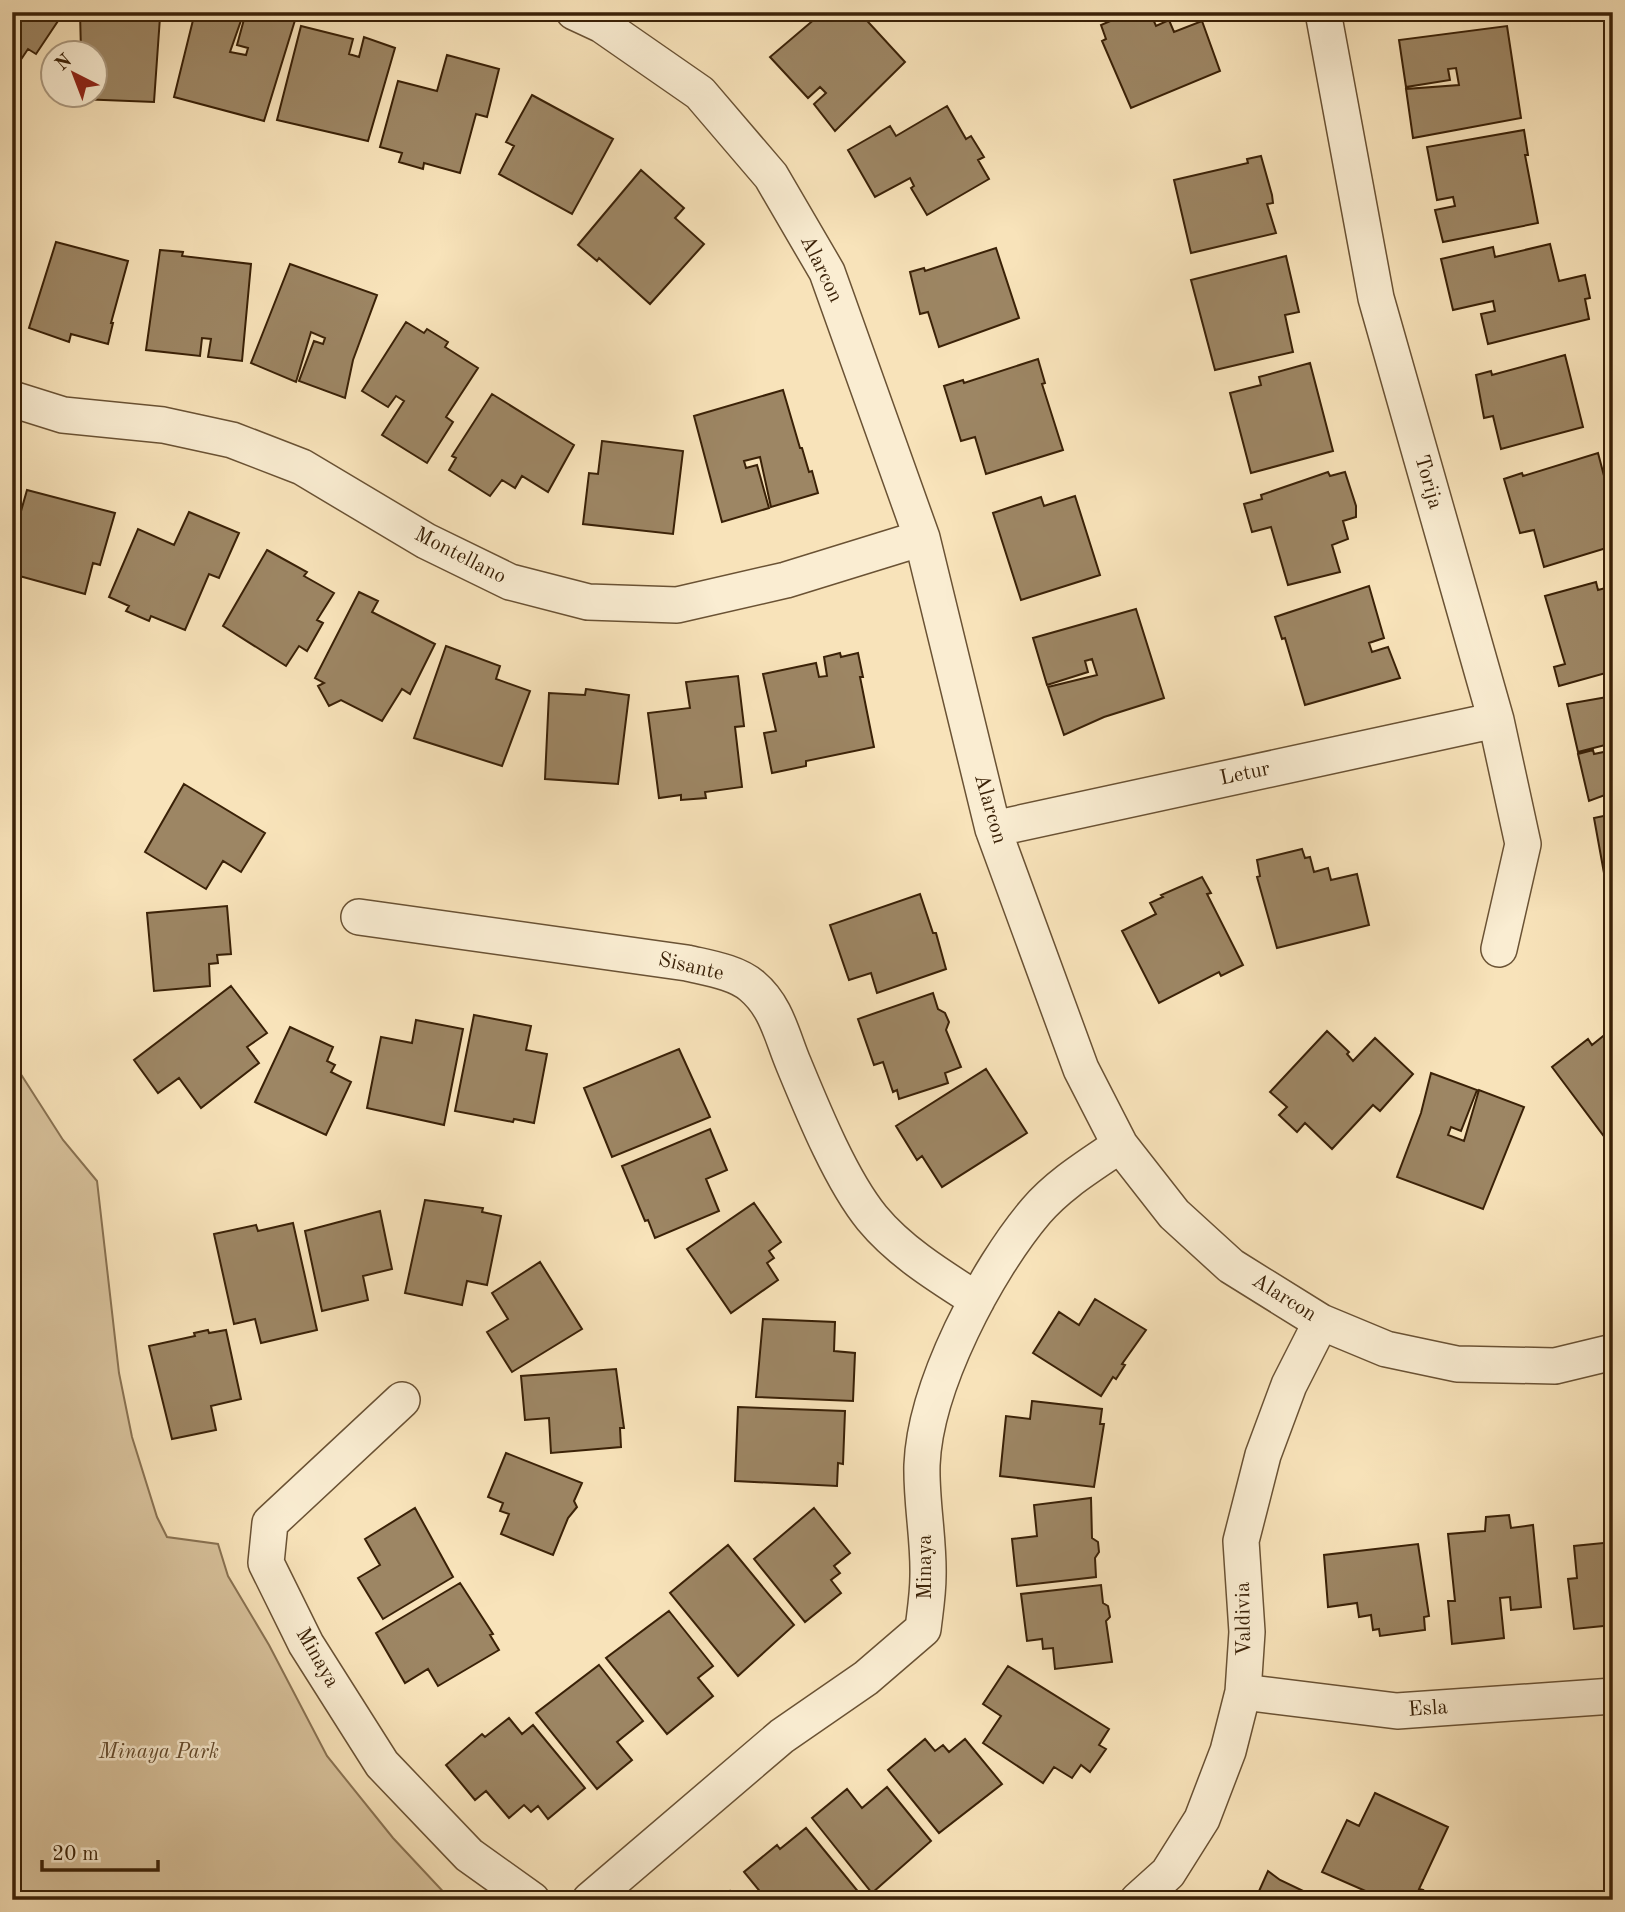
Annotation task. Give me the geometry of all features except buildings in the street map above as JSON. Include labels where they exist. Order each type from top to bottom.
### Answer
[{"type":"street","name":"Alarcon","points":[[574,12],[602,25],[701,93],[771,176],[827,272],[922,538],[993,829],[1081,1069],[1120,1145],[1174,1214],[1231,1266],[1321,1322],[1386,1349],[1457,1364],[1555,1366],[1613,1352]]},
{"type":"street","name":"Torija","points":[[1323,12],[1376,298],[1496,720],[1523,844],[1499,949]]},
{"type":"street","name":"Montellano","points":[[12,399],[63,415],[163,425],[233,440],[302,467],[426,541],[510,582],[588,602],[677,605],[786,580],[922,538]]},
{"type":"street","name":"Letur","points":[[993,829],[1496,720]]},
{"type":"street","name":"Sisante","points":[[359,917],[687,963],[725,972],[750,984],[767,1001],[778,1020],[820,1125],[854,1191],[872,1218],[935,1273],[976,1300]]},
{"type":"street","name":"Minaya","points":[[590,1900],[782,1736],[866,1678],[923,1629],[929,1577],[922,1463],[939,1381],[976,1300],[1007,1250],[1038,1209],[1077,1174],[1120,1145]]},
{"type":"street","name":"Valdivia","points":[[1138,1900],[1168,1873],[1202,1819],[1228,1751],[1243,1692],[1247,1632],[1241,1541],[1263,1455],[1289,1385],[1321,1322]]},
{"type":"street","name":"Minaya","points":[[402,1400],[270,1523],[267,1563],[306,1644],[382,1763],[469,1855],[532,1900]]},
{"type":"street","name":"Esla","points":[[1243,1692],[1397,1711],[1613,1696]]},
{"type":"green space","name":"Minaya Park","points":[[15,1065],[63,1140],[97,1181],[119,1373],[132,1437],[157,1517],[167,1537],[218,1544],[228,1576],[269,1645],[327,1756],[393,1838],[451,1900],[12,1900],[12,1068]]}]
